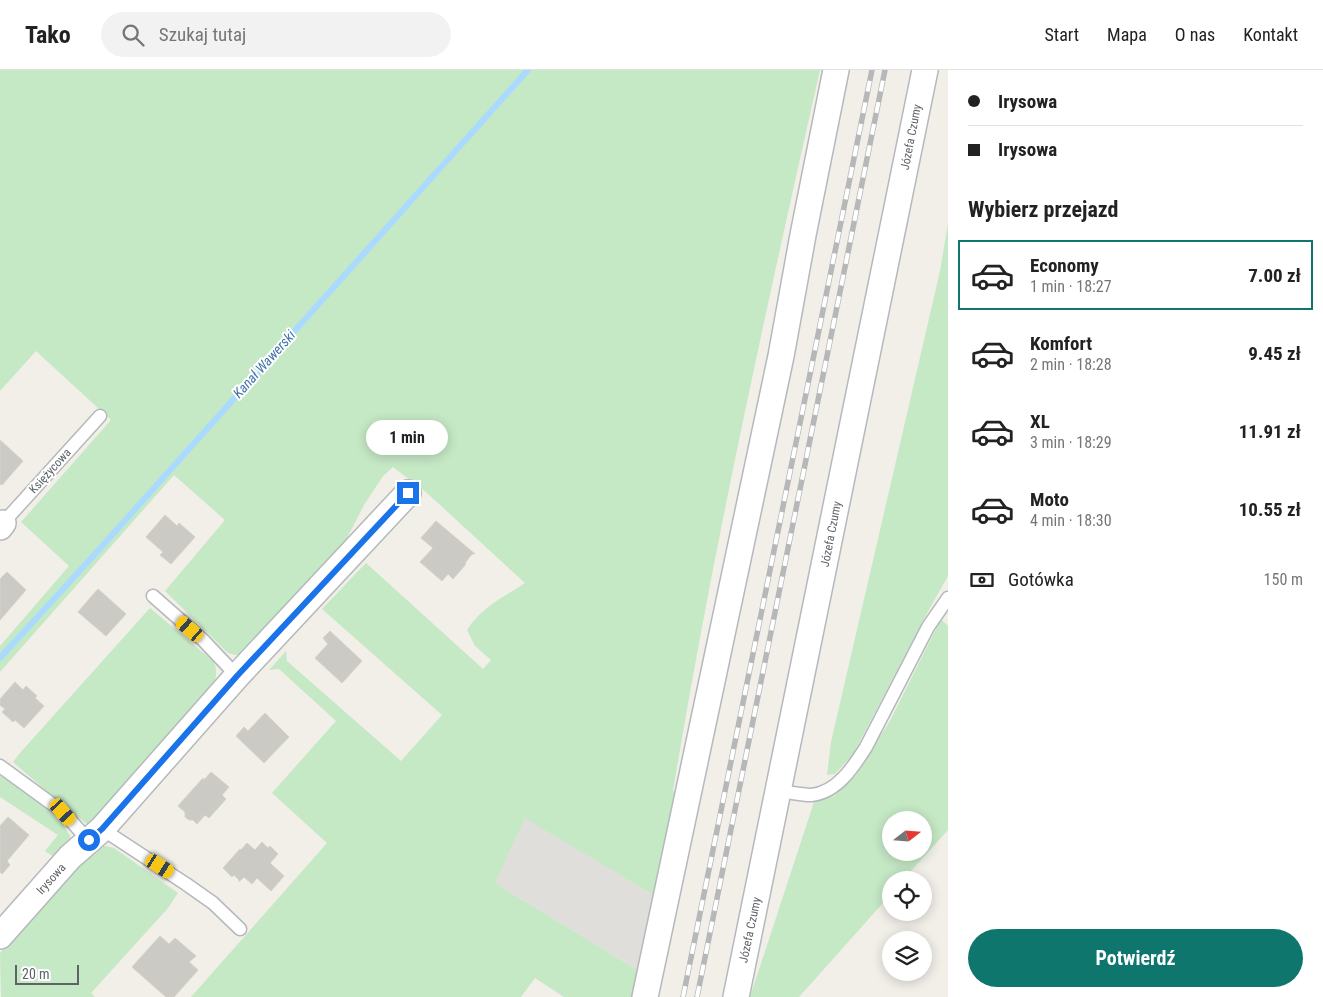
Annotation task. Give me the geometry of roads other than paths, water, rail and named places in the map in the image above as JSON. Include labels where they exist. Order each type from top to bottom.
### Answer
[{"type":"street","points":[[645,997],[779,366],[804,225],[836,70]]},
{"type":"street","name":"Józefa Czumy","points":[[736,997],[925,70]]},
{"type":"street","name":"Irysowa","points":[[0,936],[70,857],[96,835],[237,676],[408,493]]},
{"type":"lane","name":"Księżycowa","points":[[2,525],[100,416]]},
{"type":"lane","points":[[153,596],[203,640],[237,676]]},
{"type":"lane","points":[[779,791],[811,795],[824,791],[840,781],[856,764],[928,627],[948,598]]},
{"type":"lane","points":[[0,766],[96,835],[186,884],[213,903],[240,929]]},
{"type":"waterway","name":"Kanał Wawerski","points":[[0,658],[528,70]]},
{"type":"railway","points":[[683,997],[872,70]]},
{"type":"railway","points":[[697,997],[885,70]]}]
